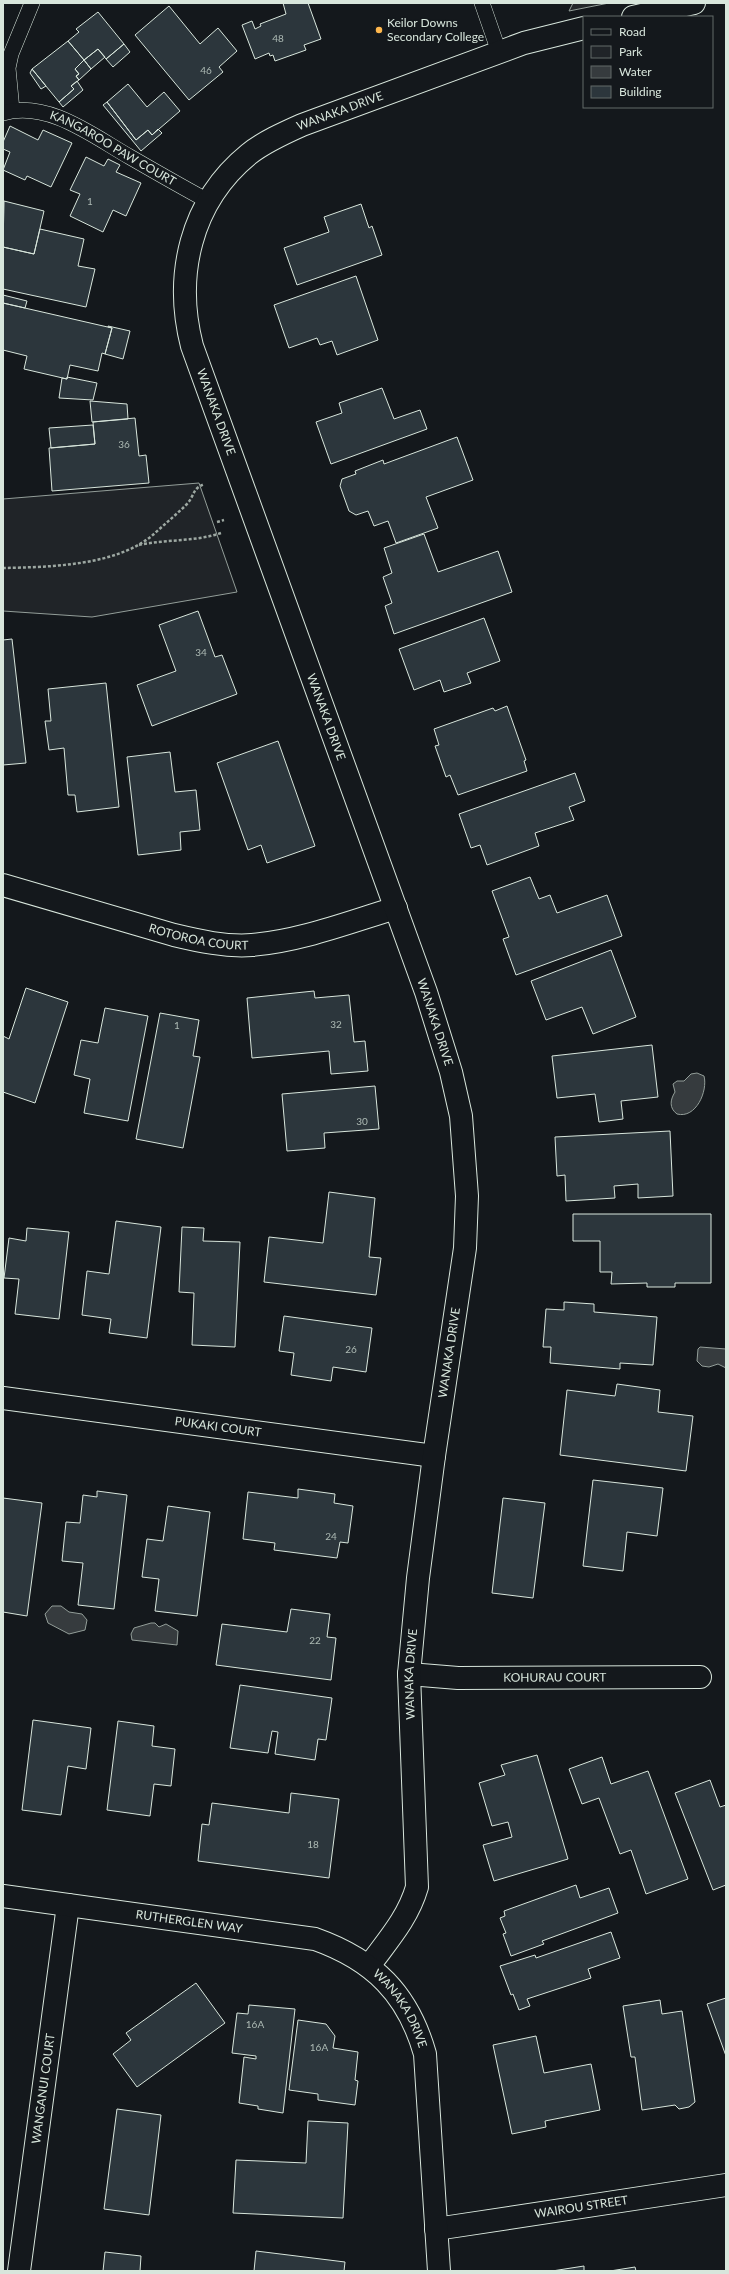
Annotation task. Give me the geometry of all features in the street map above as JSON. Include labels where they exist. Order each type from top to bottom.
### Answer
[{"type":"street","points":[[637,16],[694,3]]},
{"type":"street","name":"WANAKA DRIVE","points":[[439,2271],[426,2054],[417,2028],[402,2000],[369,1966],[400,1924],[413,1901],[417,1887],[409,1674],[418,1578],[434,1456],[465,1248],[467,1196],[465,1150],[461,1116],[451,1072],[426,992],[190,340],[186,323],[183,297],[185,267],[193,236],[208,201],[249,154],[273,139],[302,125],[499,52],[540,38],[583,28]]},
{"type":"street","name":"ROTOROA COURT","points":[[3,885],[174,935],[202,942],[229,945],[251,945],[274,942],[396,908]]},
{"type":"street","name":"PUKAKI COURT","points":[[3,1398],[434,1456]]},
{"type":"street","name":"KOHURAU COURT","points":[[409,1674],[458,1678],[700,1677]]},
{"type":"street","name":"RUTHERGLEN WAY","points":[[3,1896],[315,1939],[341,1949],[369,1966]]},
{"type":"street","name":"WANGANUI COURT","points":[[19,2271],[68,1905]]},
{"type":"street","name":"WAIROU STREET","points":[[436,2229],[726,2185]]},
{"type":"lane","name":"KANGAROO PAW COURT","points":[[32,3],[11,54],[8,68],[8,111],[28,111],[54,117],[80,128],[208,201]]},
{"type":"lane","points":[[482,3],[499,52]]},
{"type":"path","points":[[137,546],[151,537],[188,502],[196,487],[204,484]]},
{"type":"path","points":[[3,568],[68,566],[101,558],[137,546],[156,542],[194,540],[221,533]]},
{"type":"green space","points":[[199,483],[237,592],[92,617],[3,611],[3,499]]},
{"type":"shaded area","points":[[573,3],[609,3],[569,11]]},
{"type":"water","points":[[697,1073],[704,1076],[705,1082],[702,1096],[695,1108],[690,1112],[677,1114],[674,1112],[671,1104],[675,1092],[673,1084],[677,1081],[684,1081],[691,1074]]},
{"type":"water","points":[[700,1347],[726,1349],[726,1368],[718,1364],[709,1367],[702,1366],[697,1361],[698,1349]]},
{"type":"water","points":[[52,1606],[61,1606],[69,1612],[82,1614],[87,1620],[85,1630],[69,1634],[48,1623],[45,1614]]},
{"type":"water","points":[[155,1623],[159,1627],[166,1624],[178,1631],[177,1645],[132,1640],[131,1634],[134,1628]]},
{"type":"building","points":[[283,3],[308,3],[321,39],[304,45],[306,50],[275,61],[273,55],[270,56],[269,53],[255,59],[242,25],[252,21],[255,29],[261,26],[260,24],[286,14]]},
{"type":"building","points":[[169,6],[200,44],[218,28],[237,51],[219,67],[223,72],[189,100],[135,35]]},
{"type":"building","points":[[98,12],[124,44],[106,59],[98,49],[84,60],[68,41],[79,32],[76,29]]},
{"type":"building","points":[[68,41],[84,60],[75,69],[79,74],[76,76],[79,80],[71,86],[74,89],[59,102],[32,69]]},
{"type":"building","points":[[124,44],[130,52],[113,67],[106,59]]},
{"type":"building","points":[[98,49],[105,57],[91,69],[84,60]]},
{"type":"building","points":[[84,60],[91,69],[79,80],[76,76],[79,74],[75,69]]},
{"type":"building","points":[[32,69],[46,86],[41,89],[30,73]]},
{"type":"building","points":[[77,81],[83,90],[63,107],[59,102],[74,89],[71,86]]},
{"type":"building","points":[[128,84],[147,107],[164,92],[180,111],[152,135],[148,130],[136,140],[107,102]]},
{"type":"building","points":[[107,102],[136,140],[148,130],[152,135],[158,129],[162,133],[141,151],[103,105]]},
{"type":"building","points":[[10,126],[38,140],[43,130],[72,143],[51,187],[27,176],[25,180],[3,170],[10,152],[3,149],[3,142]]},
{"type":"building","points":[[86,157],[104,166],[108,159],[120,165],[116,172],[141,183],[126,216],[113,210],[103,232],[70,216],[80,194],[70,190]]},
{"type":"building","points":[[4,201],[44,211],[34,254],[3,247]]},
{"type":"building","points":[[361,204],[369,228],[372,226],[382,255],[297,285],[284,248],[329,232],[324,217]]},
{"type":"building","points":[[40,229],[84,239],[78,266],[95,269],[86,307],[3,289],[3,247],[34,254]]},
{"type":"building","points":[[356,276],[378,340],[337,355],[332,341],[320,345],[317,338],[289,348],[274,305]]},
{"type":"building","points":[[3,295],[27,301],[25,308],[3,303]]},
{"type":"building","points":[[3,303],[112,328],[105,354],[102,353],[98,371],[70,365],[67,379],[24,369],[27,356],[3,350]]},
{"type":"building","points":[[108,326],[130,331],[123,359],[105,354],[112,328]]},
{"type":"building","points":[[67,377],[97,383],[93,400],[59,398],[62,378],[67,379]]},
{"type":"building","points":[[382,388],[394,419],[420,410],[427,429],[331,464],[316,422],[342,413],[339,403]]},
{"type":"building","points":[[90,401],[127,404],[128,419],[92,422]]},
{"type":"building","points":[[135,418],[139,456],[146,455],[149,483],[52,491],[49,448],[95,444],[93,422]]},
{"type":"building","points":[[93,425],[95,444],[51,448],[49,428]]},
{"type":"building","points":[[457,437],[473,480],[426,497],[438,528],[396,543],[388,521],[374,526],[368,511],[356,515],[349,511],[340,486],[342,479],[356,474],[355,471],[383,460],[384,464]]},
{"type":"building","points":[[424,534],[438,572],[498,551],[512,592],[394,634],[385,606],[392,603],[383,577],[392,573],[384,548]]},
{"type":"building","points":[[198,611],[215,657],[222,655],[237,694],[152,726],[137,685],[176,671],[159,625]]},
{"type":"building","points":[[484,618],[500,661],[467,673],[471,683],[444,692],[440,680],[414,690],[399,649]]},
{"type":"building","points":[[12,639],[26,763],[3,765],[3,640]]},
{"type":"building","points":[[106,683],[119,807],[77,812],[75,795],[68,795],[64,748],[49,750],[45,721],[51,721],[48,689]]},
{"type":"building","points":[[507,706],[526,760],[524,761],[527,771],[458,795],[450,775],[446,777],[435,746],[439,745],[434,729],[493,708],[495,711]]},
{"type":"building","points":[[278,741],[315,846],[267,863],[261,845],[248,850],[217,763]]},
{"type":"building","points":[[170,752],[175,792],[196,790],[200,830],[180,832],[181,850],[138,855],[127,757]]},
{"type":"building","points":[[575,773],[585,801],[569,807],[574,820],[535,833],[539,846],[487,865],[480,845],[471,848],[459,814]]},
{"type":"building","points":[[530,877],[539,899],[550,895],[557,913],[607,895],[622,936],[516,975],[503,939],[509,937],[492,891]]},
{"type":"building","points":[[611,950],[636,1017],[593,1034],[582,1007],[546,1020],[531,981]]},
{"type":"building","points":[[26,988],[68,1002],[35,1103],[3,1092],[3,1036],[9,1039]]},
{"type":"building","points":[[314,991],[315,998],[349,995],[354,1042],[365,1041],[368,1071],[331,1074],[329,1051],[252,1058],[247,998]]},
{"type":"building","points":[[105,1008],[148,1016],[128,1121],[84,1113],[90,1079],[74,1075],[81,1040],[98,1043]]},
{"type":"building","points":[[160,1013],[199,1020],[193,1056],[200,1057],[183,1148],[136,1139]]},
{"type":"building","points":[[652,1045],[658,1097],[621,1101],[623,1119],[599,1122],[595,1094],[557,1098],[552,1056]]},
{"type":"building","points":[[375,1086],[379,1129],[324,1133],[325,1148],[287,1151],[282,1094]]},
{"type":"building","points":[[670,1131],[673,1196],[638,1198],[638,1184],[614,1186],[615,1198],[566,1201],[565,1175],[557,1176],[555,1137]]},
{"type":"building","points":[[329,1192],[375,1198],[369,1257],[381,1258],[376,1295],[264,1282],[269,1237],[323,1243]]},
{"type":"building","points":[[573,1214],[711,1214],[711,1283],[675,1283],[675,1287],[647,1287],[647,1283],[611,1284],[612,1272],[600,1272],[600,1241],[573,1241]]},
{"type":"building","points":[[116,1221],[161,1227],[147,1338],[109,1333],[111,1319],[82,1315],[87,1271],[109,1274]]},
{"type":"building","points":[[182,1227],[204,1228],[203,1241],[240,1242],[235,1347],[192,1345],[194,1293],[179,1292]]},
{"type":"building","points":[[27,1228],[69,1232],[59,1319],[15,1314],[19,1279],[4,1278],[9,1238],[26,1241]]},
{"type":"building","points":[[564,1302],[594,1304],[594,1312],[657,1317],[653,1365],[620,1363],[620,1369],[550,1363],[551,1347],[543,1347],[546,1309],[564,1310]]},
{"type":"building","points":[[284,1316],[372,1328],[366,1372],[333,1367],[331,1381],[291,1375],[294,1353],[279,1351]]},
{"type":"building","points":[[617,1384],[660,1390],[658,1412],[693,1416],[686,1471],[560,1455],[567,1390],[615,1396]]},
{"type":"building","points":[[593,1480],[663,1488],[657,1536],[627,1532],[623,1571],[583,1566]]},
{"type":"building","points":[[298,1489],[335,1494],[334,1503],[353,1506],[348,1543],[340,1542],[337,1558],[274,1550],[275,1543],[243,1539],[248,1492],[298,1498]]},
{"type":"building","points":[[97,1491],[127,1495],[114,1609],[78,1605],[83,1563],[62,1561],[66,1522],[80,1523],[83,1495],[97,1497]]},
{"type":"building","points":[[3,1498],[42,1503],[27,1616],[3,1612]]},
{"type":"building","points":[[503,1498],[545,1503],[533,1598],[492,1593]]},
{"type":"building","points":[[168,1506],[210,1512],[197,1616],[155,1611],[159,1579],[142,1577],[147,1539],[163,1541]]},
{"type":"building","points":[[291,1609],[330,1614],[327,1637],[336,1638],[331,1680],[216,1665],[222,1624],[287,1632]]},
{"type":"building","points":[[240,1685],[332,1698],[326,1740],[318,1739],[315,1760],[275,1754],[278,1732],[272,1731],[268,1753],[230,1748]]},
{"type":"building","points":[[33,1720],[91,1728],[86,1769],[68,1766],[61,1815],[22,1810]]},
{"type":"building","points":[[118,1721],[154,1726],[152,1746],[175,1749],[171,1786],[154,1784],[150,1816],[107,1810]]},
{"type":"building","points":[[537,1755],[568,1859],[494,1881],[483,1845],[512,1837],[508,1822],[492,1826],[479,1783],[505,1775],[501,1765]]},
{"type":"building","points":[[602,1757],[611,1784],[648,1771],[688,1879],[646,1894],[631,1850],[620,1854],[599,1798],[582,1804],[569,1769]]},
{"type":"building","points":[[710,1780],[720,1807],[726,1805],[726,1885],[713,1890],[675,1793]]},
{"type":"building","points":[[291,1793],[339,1799],[329,1878],[198,1861],[202,1824],[209,1825],[212,1803],[289,1813]]},
{"type":"building","points":[[576,1885],[580,1898],[609,1888],[618,1913],[542,1941],[544,1944],[511,1956],[503,1934],[506,1933],[500,1918],[505,1916],[504,1911]]},
{"type":"building","points":[[611,1932],[620,1958],[588,1969],[591,1978],[527,1999],[530,2006],[519,2010],[513,1994],[511,1995],[500,1966],[535,1955],[536,1958]]},
{"type":"building","points":[[196,1983],[225,2023],[137,2087],[113,2054],[131,2040],[126,2033]]},
{"type":"building","points":[[726,1998],[726,2056],[707,2004]]},
{"type":"building","points":[[660,2000],[662,2014],[682,2011],[695,2102],[689,2107],[679,2109],[675,2105],[642,2110],[635,2057],[631,2057],[623,2006]]},
{"type":"building","points":[[249,2005],[295,2009],[283,2113],[258,2109],[258,2106],[239,2103],[244,2057],[256,2059],[256,2056],[232,2053],[237,2013],[248,2014]]},
{"type":"building","points":[[298,2020],[326,2024],[335,2036],[333,2048],[358,2052],[355,2080],[358,2081],[355,2105],[318,2100],[318,2094],[289,2090]]},
{"type":"building","points":[[536,2036],[544,2073],[591,2064],[600,2110],[545,2121],[546,2127],[512,2134],[493,2045]]},
{"type":"building","points":[[117,2109],[161,2115],[149,2215],[104,2209]]},
{"type":"building","points":[[308,2121],[348,2123],[343,2218],[233,2213],[236,2160],[306,2163]]},
{"type":"building","points":[[256,2251],[345,2262],[344,2271],[254,2271]]},
{"type":"building","points":[[105,2252],[141,2256],[140,2271],[103,2271]]},
{"type":"building","points":[[584,2266],[584,2271],[552,2271]]},
{"type":"building","points":[[635,2267],[636,2271],[610,2271]]},
{"type":"place","name":"Keilor Downs Secondary College","points":[[379,30]]}]
